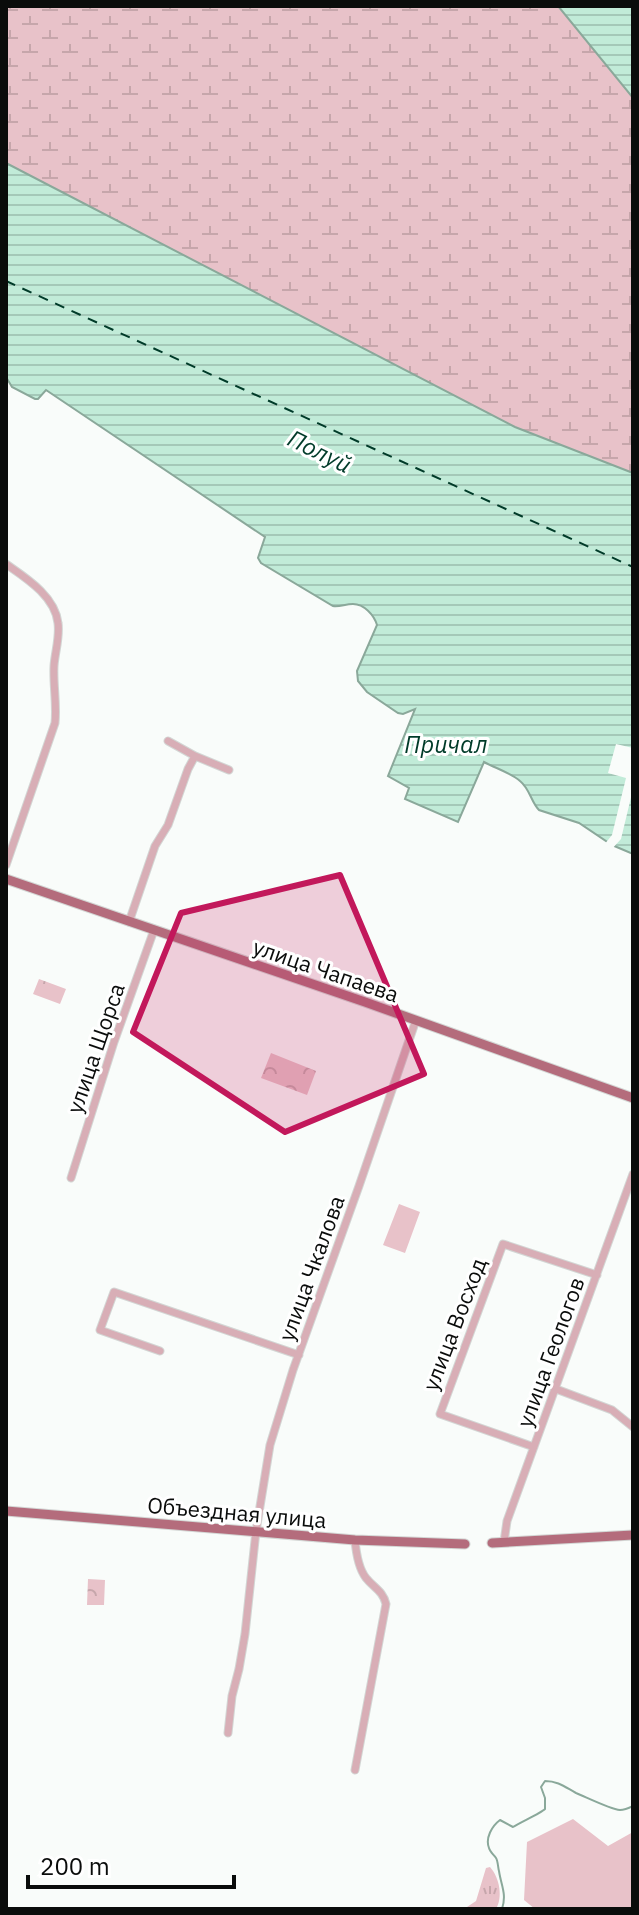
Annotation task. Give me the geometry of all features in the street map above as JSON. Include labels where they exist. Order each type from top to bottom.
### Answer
[{"type":"main road","name":"улица Чапаева","points":[[6,879],[633,1098]]},
{"type":"main road","name":"Объездная улица","points":[[6,1511],[355,1540],[465,1544]]},
{"type":"main road","points":[[492,1543],[633,1535]]},
{"type":"street","points":[[6,564],[37,588],[53,606],[58,631],[53,679],[56,713],[52,733],[6,865]]},
{"type":"street","points":[[168,741],[229,770]]},
{"type":"street","points":[[129,922],[155,846],[165,830],[195,756]]},
{"type":"street","name":"улица Щорса","points":[[71,1178],[154,930]]},
{"type":"street","name":"улица Чкалова","points":[[228,1733],[245,1634],[266,1460],[299,1355],[416,1020]]},
{"type":"street","name":"улица Геологов","points":[[504,1542],[507,1521],[633,1174]]},
{"type":"street","name":"улица Восход","points":[[534,1447],[440,1414],[503,1244],[597,1275]]},
{"type":"street","points":[[160,1351],[100,1330],[114,1292],[299,1355]]},
{"type":"street","points":[[556,1389],[612,1410],[633,1427]]},
{"type":"street","points":[[355,1540],[363,1572],[382,1593],[386,1604],[355,1770]]},
{"type":"highlighted area","points":[[340,875],[424,1074],[285,1132],[133,1032],[181,913]]},
{"type":"green space","points":[[6,6],[558,6],[633,98],[633,473],[515,427],[6,163]]},
{"type":"green space","points":[[39,979],[66,989],[60,1004],[33,994]]},
{"type":"green space","points":[[271,1053],[316,1071],[307,1095],[261,1078]]},
{"type":"green space","points":[[399,1204],[420,1212],[405,1253],[383,1245]]},
{"type":"green space","points":[[88,1579],[105,1580],[104,1605],[87,1605]]},
{"type":"green space","points":[[573,1819],[608,1846],[633,1832],[633,1909],[535,1909],[524,1900],[527,1842]]},
{"type":"green space","points":[[490,1867],[499,1888],[496,1909],[464,1909],[476,1901],[486,1868]]},
{"type":"water","points":[[558,6],[633,6],[633,98]]},
{"type":"water","points":[[6,163],[515,427],[633,473],[633,854],[612,845],[579,823],[539,810],[520,781],[484,762],[458,822],[405,799],[409,788],[388,776],[415,709],[398,713],[367,692],[358,681],[357,671],[377,625],[368,611],[357,604],[333,606],[261,563],[258,558],[265,537],[46,390],[35,399],[12,387],[6,377]]},
{"type":"pier","points":[[616,744],[633,748],[633,789],[621,839],[611,850],[604,845],[612,835],[626,778],[608,773]]},
{"type":"waterway","points":[[502,1909],[503,1890],[497,1859],[489,1848],[489,1836],[500,1820],[513,1827],[545,1809],[541,1787],[545,1781],[558,1783],[616,1809],[633,1806]]},
{"type":"ferry route","points":[[6,281],[633,567]]},
{"type":"water label","name":"Полуй","points":[[320,451]]},
{"type":"water label","name":"Причал","points":[[446,744]]}]
